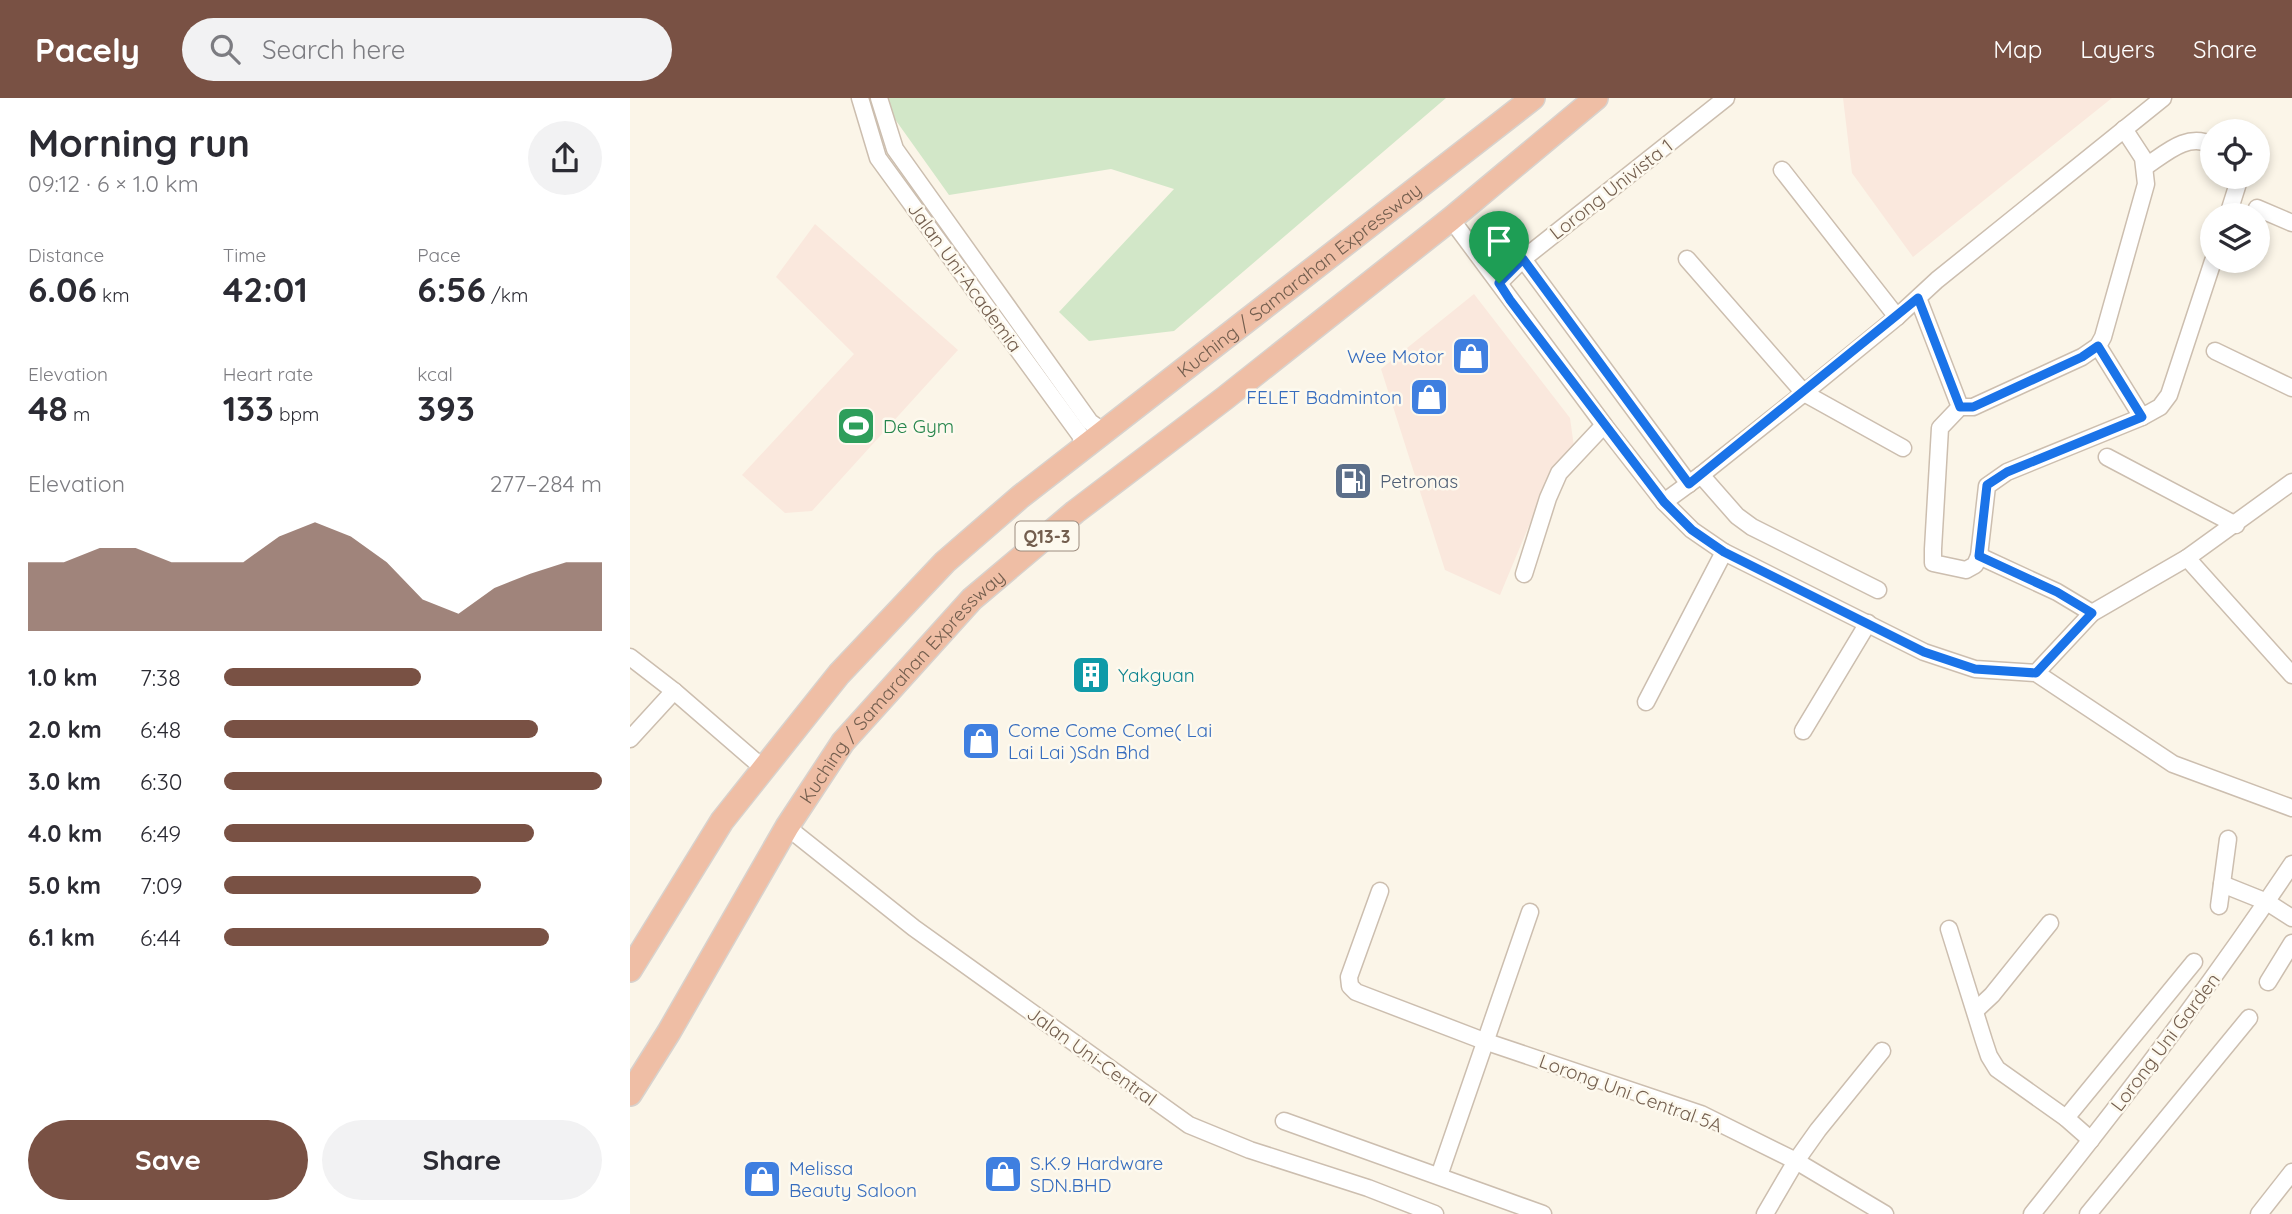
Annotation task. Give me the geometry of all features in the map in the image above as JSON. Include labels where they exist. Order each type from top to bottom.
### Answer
[{"type":"highway","name":"Kuching / Samarahan Expressway","points":[[630,970],[722,821],[839,674],[945,562],[1020,498],[1533,98]]},
{"type":"highway","name":"Kuching / Samarahan Expressway","points":[[630,1094],[669,1032],[787,827],[843,743],[972,599],[1074,512],[1225,398],[1451,219],[1596,98]]},
{"type":"street","name":"Jalan Uni-Academia","points":[[860,98],[878,158],[1080,435],[1084,448]]},
{"type":"street","name":"Jalan Uni-Academia","points":[[879,98],[895,149],[1090,422],[1104,432]]},
{"type":"street","name":"Lorong Univista 1","points":[[1499,283],[1523,259],[1726,98]]},
{"type":"street","points":[[1664,502],[1898,317],[1937,280],[2163,98]]},
{"type":"street","points":[[2124,129],[2143,158],[2146,184],[2103,337],[2098,346],[2082,357],[1973,407],[1960,407],[1940,428],[1933,563],[1966,570],[1975,565],[1979,556],[1987,485],[2007,472],[2142,417],[2160,407],[2169,395],[2209,273]]},
{"type":"street","points":[[2145,167],[2185,141],[2200,140]]},
{"type":"street","points":[[1782,170],[1898,317]]},
{"type":"street","points":[[2270,214],[2292,223]]},
{"type":"street","points":[[1451,219],[1604,425],[1664,502],[1692,530],[1724,552],[1924,652],[1975,669],[2036,673],[2173,764],[2292,808]]},
{"type":"street","points":[[1523,259],[1695,480],[1752,527],[1878,590]]},
{"type":"street","points":[[1687,259],[1804,393],[1903,448]]},
{"type":"street","points":[[1918,298],[1960,407]]},
{"type":"street","points":[[2098,346],[2142,417]]},
{"type":"street","points":[[2215,351],[2292,388]]},
{"type":"street","points":[[1524,574],[1548,498],[1559,473],[1604,425]]},
{"type":"street","points":[[2107,457],[2236,525]]},
{"type":"street","points":[[2036,673],[2092,613],[2187,558],[2292,482]]},
{"type":"street","points":[[1646,702],[1724,552]]},
{"type":"street","points":[[1979,556],[2057,592],[2092,613]]},
{"type":"street","points":[[2187,558],[2292,675]]},
{"type":"street","points":[[1803,731],[1868,623]]},
{"type":"street","points":[[630,657],[763,768]]},
{"type":"street","points":[[630,739],[674,691]]},
{"type":"street","name":"Jalan Uni-Central","points":[[787,827],[914,928],[1189,1125],[1250,1150],[1368,1188],[1435,1214]]},
{"type":"street","points":[[2218,906],[2228,839]]},
{"type":"street","name":"Lorong Uni Garden","points":[[2032,1214],[2234,951],[2292,864]]},
{"type":"street","points":[[2222,884],[2267,902],[2292,918]]},
{"type":"street","name":"Lorong Uni Central 5A","points":[[1380,891],[1349,977],[1350,986],[1356,992],[1484,1041],[1701,1114],[1796,1161],[1885,1214]]},
{"type":"street","points":[[1440,1176],[1530,912]]},
{"type":"street","points":[[1976,1010],[1992,995],[2050,923]]},
{"type":"street","points":[[1949,929],[1989,1056],[1997,1069],[2066,1118],[2091,1140]]},
{"type":"street","points":[[2268,982],[2292,943]]},
{"type":"street","points":[[2066,1118],[2194,962]]},
{"type":"street","points":[[2088,1214],[2249,1018]]},
{"type":"street","points":[[1765,1214],[1796,1161],[1882,1051]]},
{"type":"street","points":[[1284,1121],[1543,1214]]},
{"type":"street","points":[[2259,1214],[2292,1172]]},
{"type":"shaded area","points":[[1843,98],[2112,98],[1913,257],[1852,173]]},
{"type":"shaded area","points":[[815,224],[958,350],[812,511],[785,513],[742,475],[854,354],[776,277]]},
{"type":"shaded area","points":[[1474,294],[1570,418],[1575,454],[1553,468],[1500,595],[1445,570],[1381,369]]},
{"type":"green space","points":[[889,98],[1446,98],[1174,331],[1089,341],[1059,312],[1174,189],[1111,169],[949,195],[892,115]]},
{"type":"place","name":"Wee Motor","points":[[1471,356]]},
{"type":"place","name":"FELET Badminton","points":[[1429,397]]},
{"type":"place","name":"De Gym","points":[[856,426]]},
{"type":"place","name":"Petronas","points":[[1353,481]]},
{"type":"place","name":"Yakguan","points":[[1091,675]]},
{"type":"place","name":"Come Come Come( Lai Lai Lai )Sdn Bhd","points":[[981,741]]},
{"type":"place","name":"S.K.9 Hardware SDN.BHD","points":[[1003,1174]]},
{"type":"place","name":"Melissa Beauty Saloon","points":[[762,1179]]},
{"type":"route","points":[[1523,259],[1689,484],[1898,317],[1918,298],[1960,407],[1973,407],[2082,357],[2098,346],[2142,417],[2007,472],[1987,485],[1979,556],[2057,592],[2092,613],[2036,673],[1975,669],[1924,652],[1724,552],[1692,530],[1664,502],[1499,283],[1523,259]]}]
